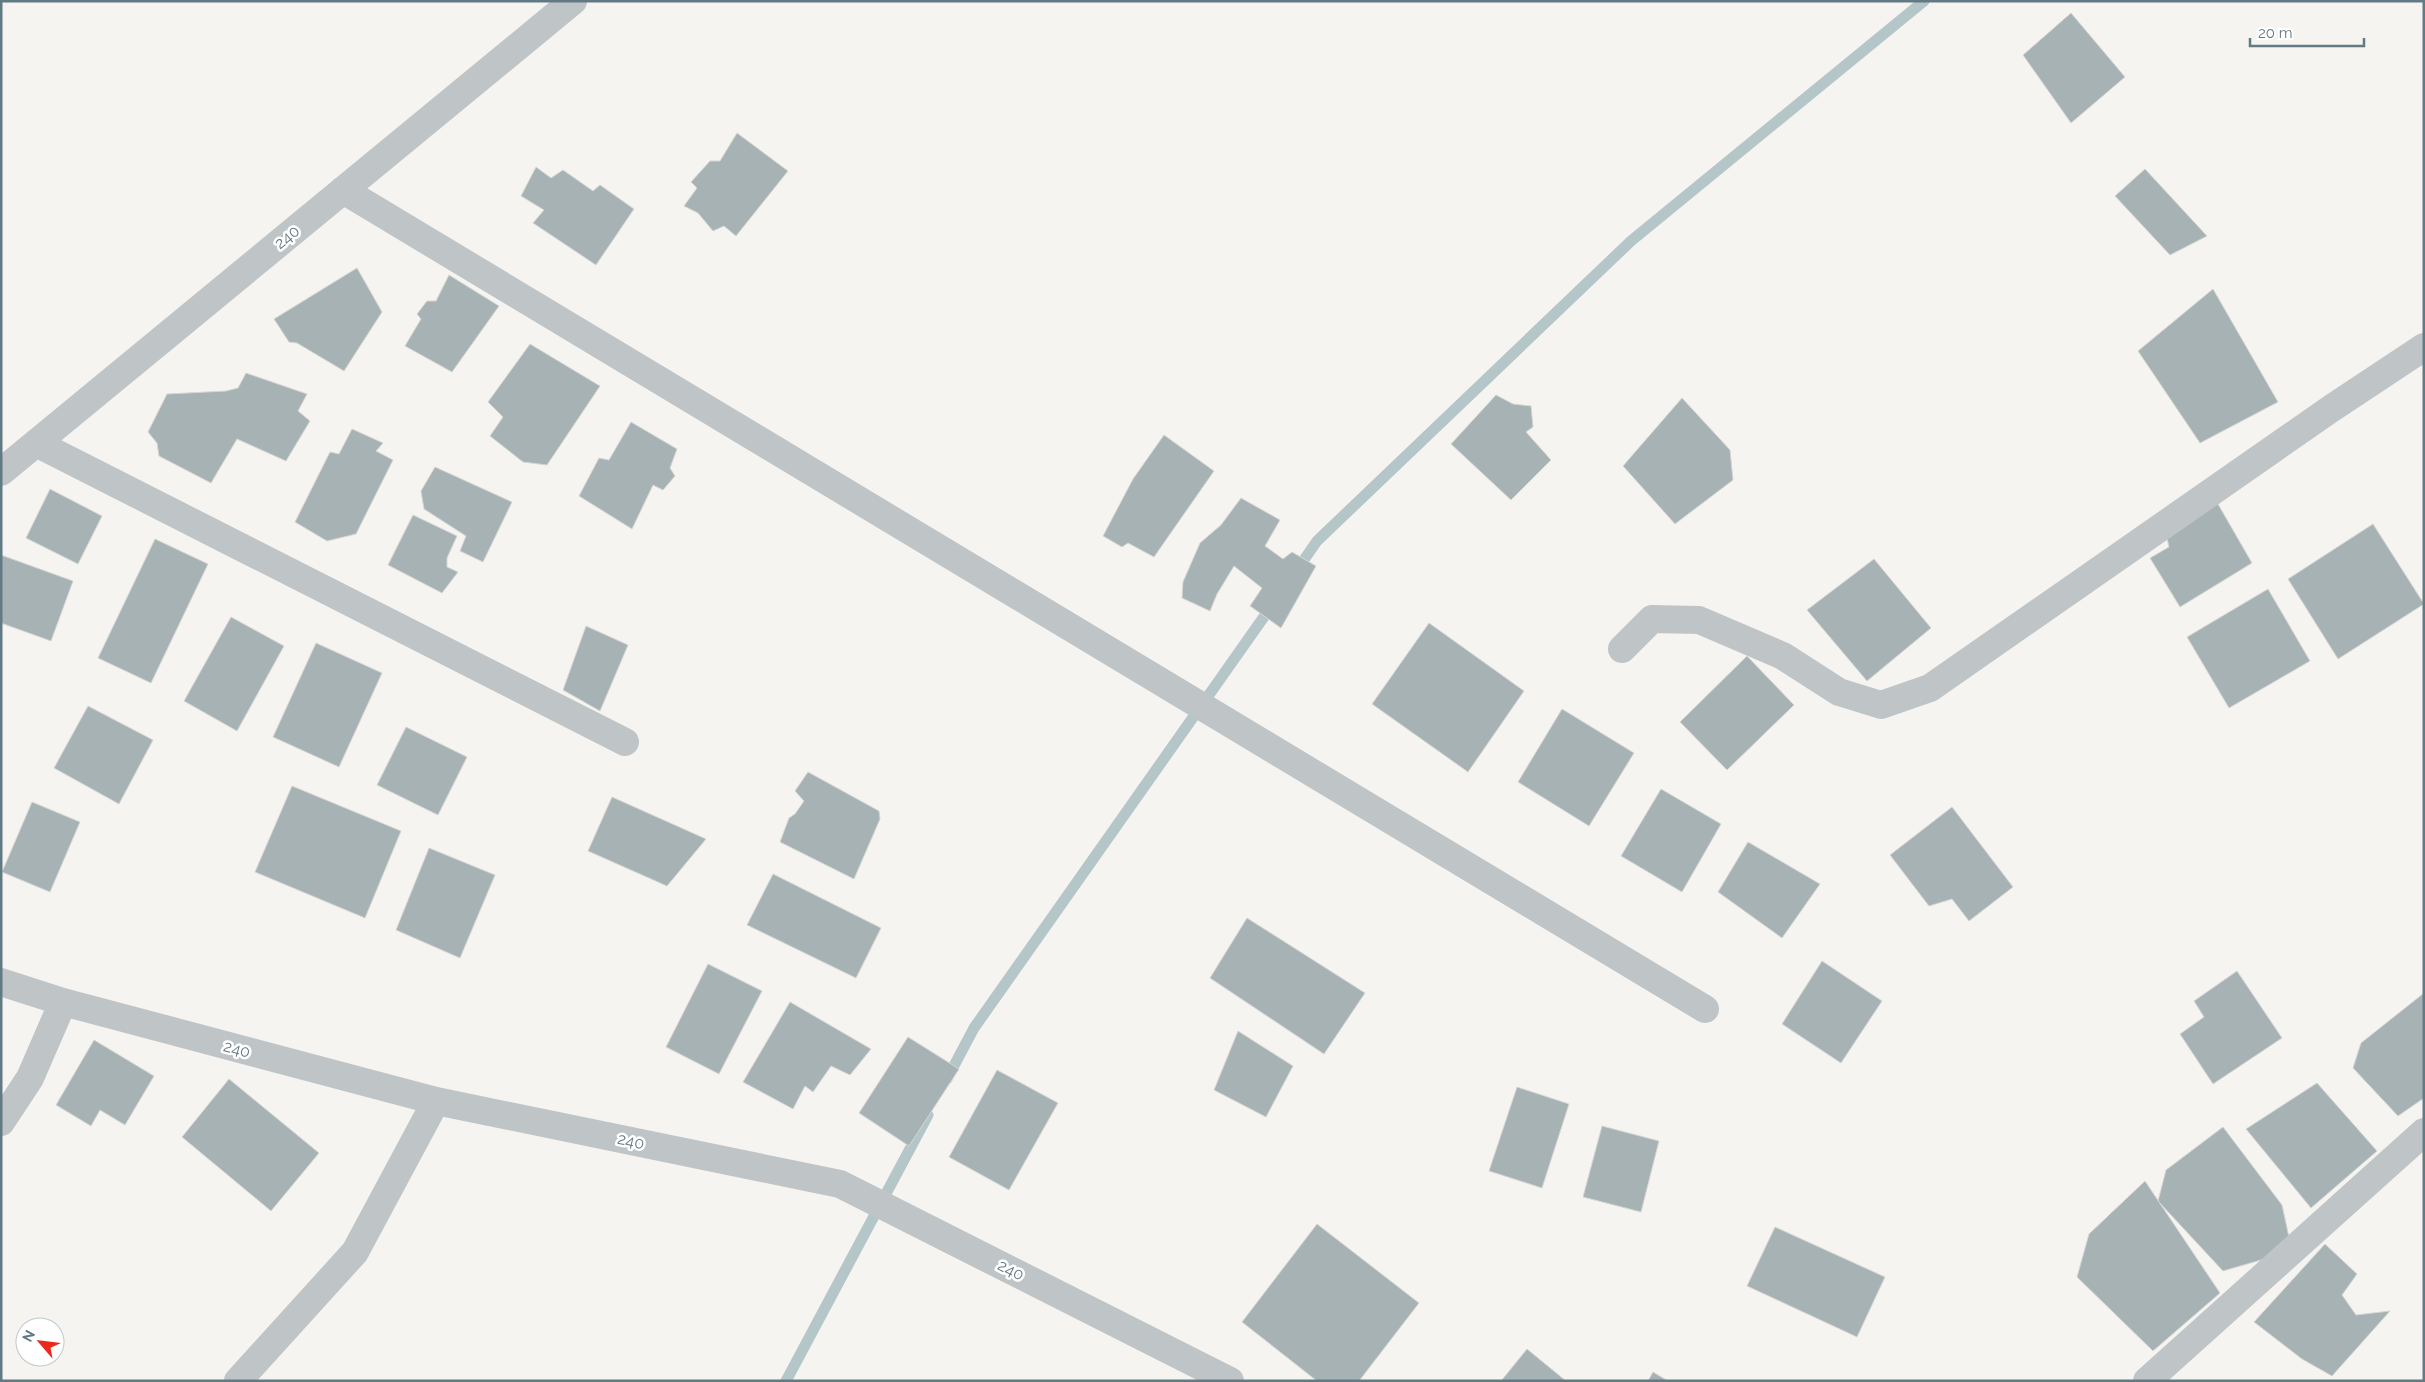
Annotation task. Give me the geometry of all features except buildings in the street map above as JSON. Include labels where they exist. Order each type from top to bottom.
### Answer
[{"type":"street","name":"240","points":[[1,472],[573,1]]},
{"type":"street","points":[[343,190],[1705,1009]]},
{"type":"street","points":[[1622,649],[1652,619],[1700,620],[1782,656],[1839,692],[1881,705],[1930,688],[2332,408],[2424,347]]},
{"type":"street","points":[[36,443],[625,742]]},
{"type":"street","name":"240","points":[[1,982],[63,1002],[436,1101],[840,1184],[1230,1381]]},
{"type":"street","points":[[1,1122],[30,1078],[63,1002]]},
{"type":"street","points":[[238,1381],[355,1252],[436,1101]]},
{"type":"street","points":[[2148,1381],[2424,1132]]},
{"type":"waterway","points":[[1297,570],[1317,541],[1631,241],[1924,1]]},
{"type":"waterway","points":[[947,1079],[974,1028],[1273,604]]},
{"type":"waterway","points":[[786,1381],[928,1115]]}]
